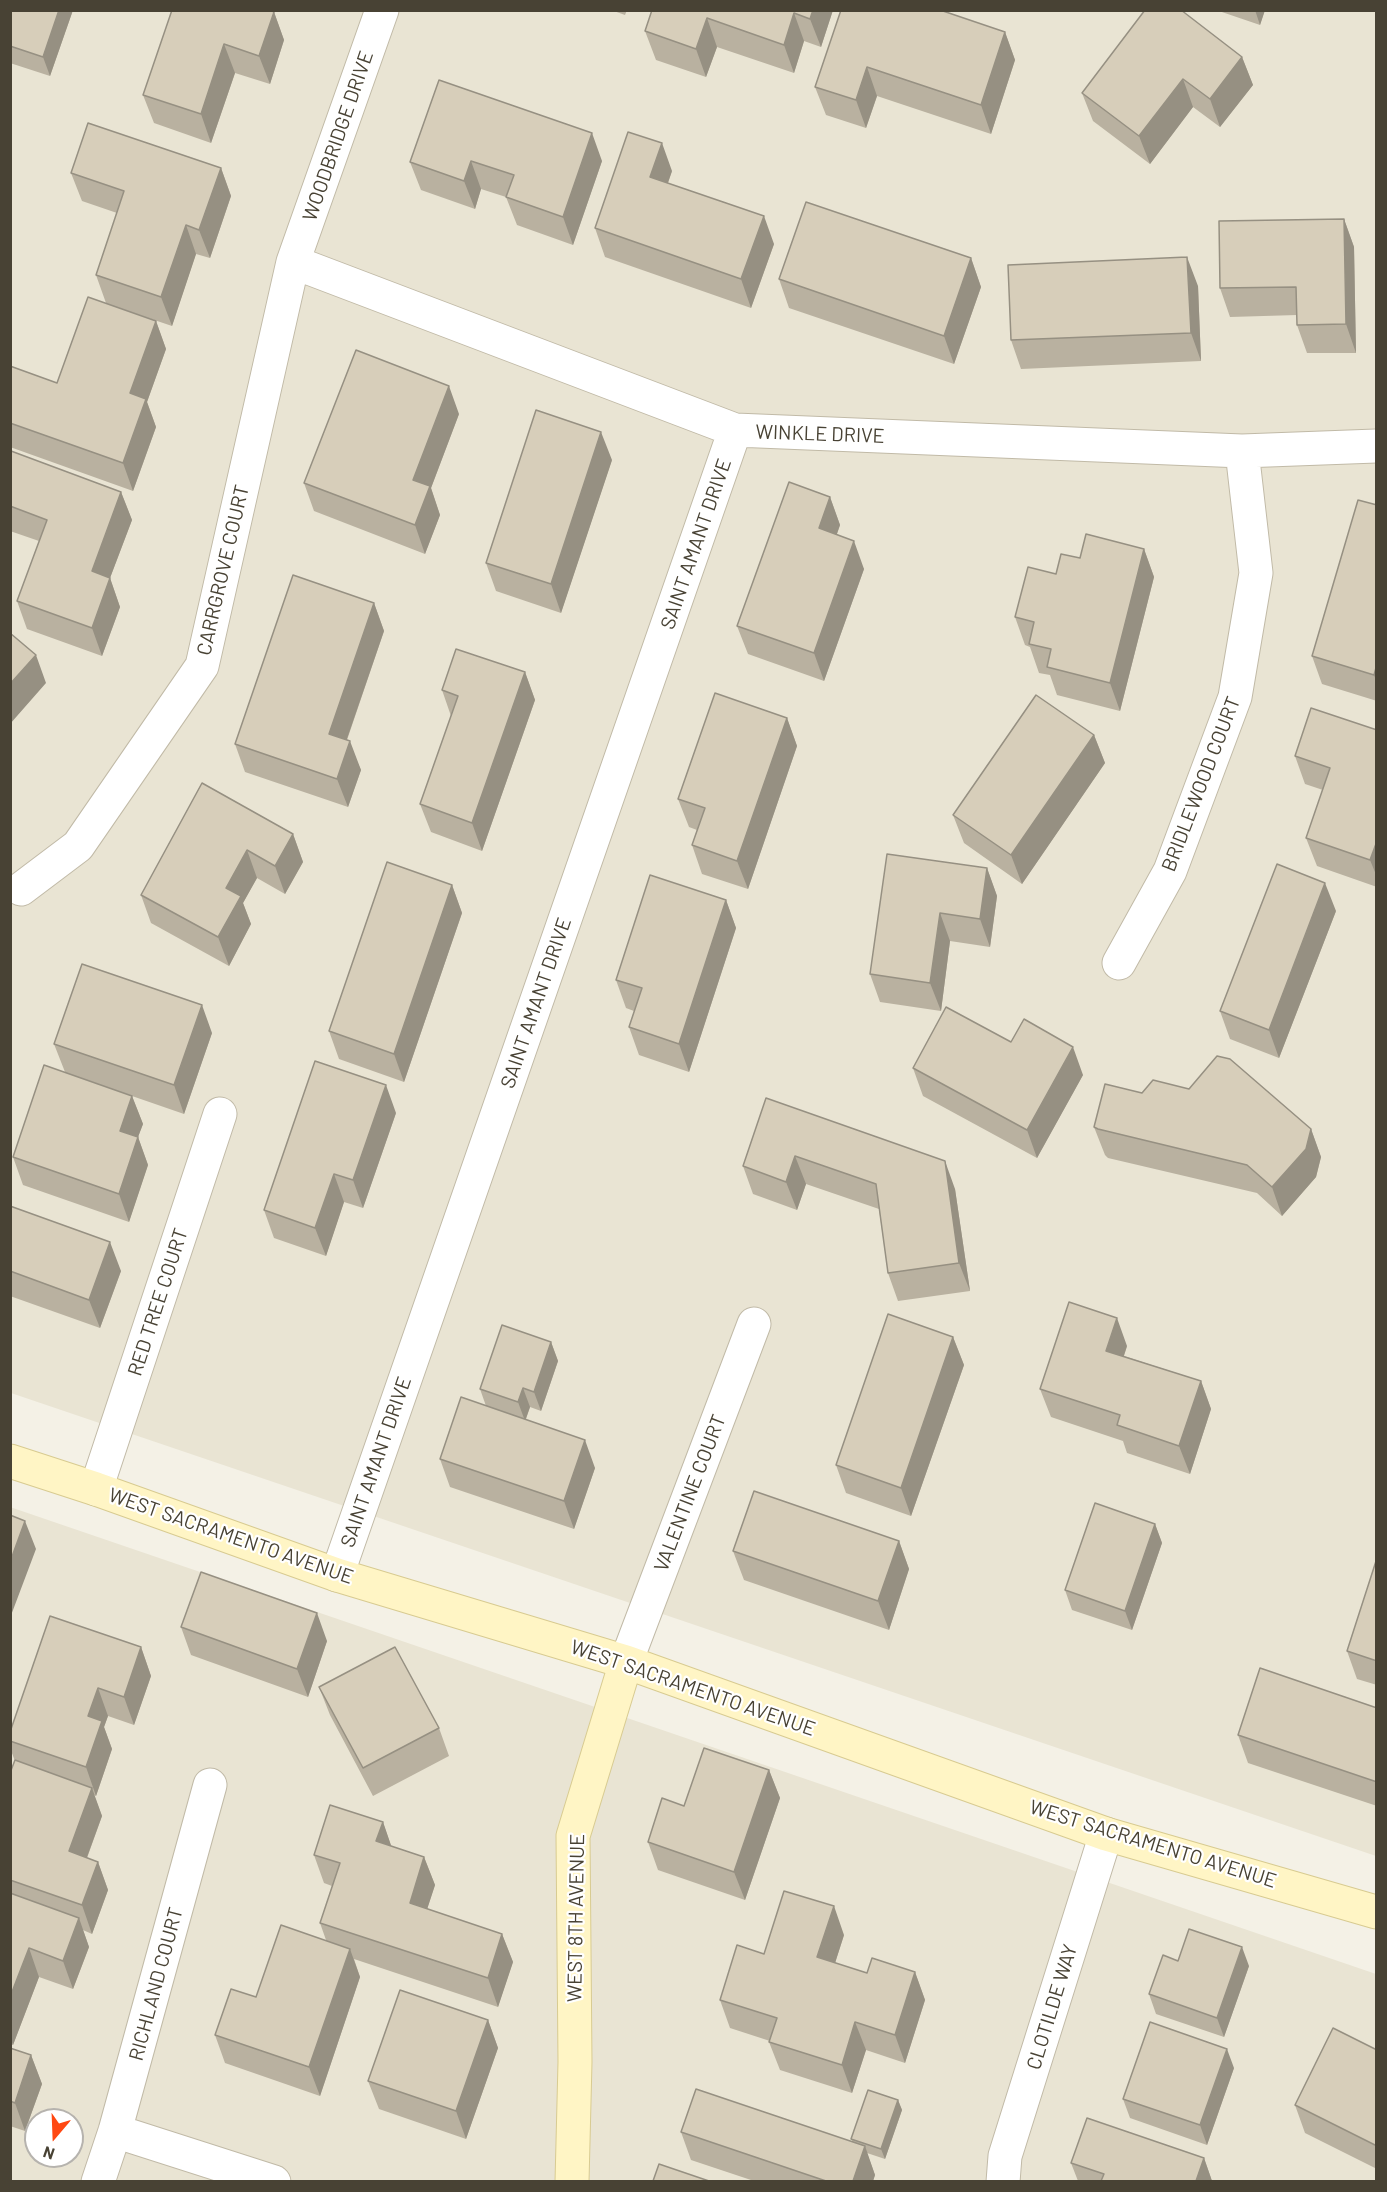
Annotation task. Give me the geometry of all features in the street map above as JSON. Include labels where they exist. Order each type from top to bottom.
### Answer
[{"type":"street","name":"WOODBRIDGE DRIVE","points":[[293,262],[382,10]]},
{"type":"street","name":"WINKLE DRIVE","points":[[293,262],[735,430],[1242,452],[1377,446]]},
{"type":"street","name":"CARRGROVE COURT","points":[[21,889],[78,846],[202,666],[293,262]]},
{"type":"street","name":"SAINT AMANT DRIVE","points":[[337,1575],[735,430]]},
{"type":"street","name":"BRIDLEWOOD COURT","points":[[1119,963],[1170,871],[1235,697],[1256,573],[1242,452]]},
{"type":"street","name":"RED TREE COURT","points":[[96,1489],[220,1114]]},
{"type":"street","name":"VALENTINE COURT","points":[[626,1662],[754,1324]]},
{"type":"street","name":"WEST SACRAMENTO AVENUE","points":[[10,1461],[96,1489],[337,1575],[626,1662],[1106,1834],[1377,1912]]},
{"type":"street","name":"WEST 8TH AVENUE","points":[[572,2181],[575,2062],[573,1836],[626,1662]]},
{"type":"street","name":"RICHLAND COURT","points":[[98,2181],[115,2131],[210,1785]]},
{"type":"street","name":"CLOTILDE WAY","points":[[1003,2181],[1005,2156],[1106,1834]]},
{"type":"street","points":[[115,2131],[274,2181]]},
{"type":"shaded area","points":[[11,11],[1376,11],[1376,1856],[11,1393]]},
{"type":"shaded area","points":[[10,1507],[1376,1974],[1376,2181],[11,2181]]},
{"type":"building","points":[[10,10],[59,10],[43,57],[10,46]]},
{"type":"building","points":[[172,10],[270,10],[274,12],[259,56],[224,44],[201,114],[143,95]]},
{"type":"building","points":[[652,10],[813,10],[810,19],[794,13],[784,45],[707,18],[696,49],[645,31]]},
{"type":"building","points":[[841,10],[940,10],[1005,32],[981,105],[867,67],[856,100],[815,87]]},
{"type":"building","points":[[1145,10],[1181,10],[1242,57],[1210,99],[1183,79],[1139,136],[1082,93]]},
{"type":"building","points":[[439,80],[592,133],[563,217],[506,197],[514,175],[471,161],[464,181],[410,162]]},
{"type":"building","points":[[88,123],[221,168],[199,230],[186,225],[161,297],[96,275],[124,191],[71,173]]},
{"type":"building","points":[[628,132],[662,143],[650,177],[764,216],[741,279],[595,228]]},
{"type":"building","points":[[806,202],[971,258],[944,336],[779,279]]},
{"type":"building","points":[[1344,219],[1346,324],[1297,325],[1296,287],[1220,288],[1219,221]]},
{"type":"building","points":[[1187,257],[1191,333],[1011,340],[1008,265]]},
{"type":"building","points":[[88,297],[156,321],[130,393],[146,399],[123,463],[10,423],[10,366],[57,383]]},
{"type":"building","points":[[356,350],[449,386],[413,480],[430,486],[415,525],[304,483]]},
{"type":"building","points":[[536,410],[601,432],[551,584],[486,563]]},
{"type":"building","points":[[11,451],[121,492],[92,571],[110,578],[92,628],[17,601],[47,520],[10,506]]},
{"type":"building","points":[[789,482],[830,497],[819,528],[854,541],[814,653],[737,626]]},
{"type":"building","points":[[1358,500],[1377,505],[1377,664],[1374,675],[1312,656]]},
{"type":"building","points":[[1086,534],[1144,549],[1110,683],[1047,667],[1051,649],[1029,644],[1034,622],[1015,617],[1028,567],[1056,574],[1061,554],[1080,558]]},
{"type":"building","points":[[293,575],[374,603],[329,734],[350,741],[337,779],[235,744]]},
{"type":"building","points":[[10,633],[36,655],[10,684]]},
{"type":"building","points":[[456,649],[525,672],[472,823],[420,804],[458,696],[442,690]]},
{"type":"building","points":[[715,693],[787,718],[737,861],[692,845],[705,808],[678,799]]},
{"type":"building","points":[[1036,695],[1094,735],[1011,855],[953,815]]},
{"type":"building","points":[[1311,708],[1377,730],[1377,841],[1370,860],[1306,838],[1330,768],[1295,756]]},
{"type":"building","points":[[202,783],[293,834],[275,866],[247,850],[226,888],[241,896],[218,937],[141,895]]},
{"type":"building","points":[[887,854],[987,868],[980,919],[940,913],[930,983],[870,974]]},
{"type":"building","points":[[387,862],[452,885],[394,1054],[329,1031]]},
{"type":"building","points":[[1277,864],[1325,883],[1269,1030],[1220,1011]]},
{"type":"building","points":[[650,875],[726,900],[679,1044],[629,1027],[642,988],[616,980]]},
{"type":"building","points":[[82,964],[202,1005],[174,1085],[54,1044]]},
{"type":"building","points":[[946,1007],[1011,1042],[1024,1019],[1073,1047],[1027,1130],[913,1068]]},
{"type":"building","points":[[1217,1056],[1230,1059],[1311,1129],[1306,1149],[1272,1187],[1247,1165],[1094,1127],[1105,1084],[1142,1093],[1153,1080],[1189,1089]]},
{"type":"building","points":[[315,1061],[386,1085],[353,1180],[334,1174],[315,1228],[264,1210]]},
{"type":"building","points":[[44,1065],[132,1096],[120,1131],[138,1137],[119,1194],[13,1157]]},
{"type":"building","points":[[766,1098],[945,1161],[959,1263],[888,1273],[876,1184],[795,1156],[786,1182],[743,1166]]},
{"type":"building","points":[[10,1206],[110,1242],[89,1300],[10,1271]]},
{"type":"building","points":[[1069,1302],[1117,1318],[1106,1351],[1201,1381],[1179,1446],[1117,1425],[1120,1415],[1040,1389]]},
{"type":"building","points":[[888,1314],[953,1337],[901,1488],[836,1465]]},
{"type":"building","points":[[502,1325],[551,1342],[534,1392],[523,1388],[518,1402],[480,1389]]},
{"type":"building","points":[[461,1397],[585,1440],[564,1501],[440,1459]]},
{"type":"building","points":[[754,1491],[899,1541],[878,1601],[733,1551]]},
{"type":"building","points":[[1095,1503],[1155,1524],[1125,1611],[1065,1590]]},
{"type":"building","points":[[10,1515],[25,1521],[10,1562]]},
{"type":"building","points":[[1377,1558],[1377,1661],[1347,1651]]},
{"type":"building","points":[[201,1572],[317,1613],[297,1669],[181,1627]]},
{"type":"building","points":[[50,1616],[141,1647],[124,1697],[98,1688],[88,1716],[102,1721],[86,1767],[10,1741],[10,1732]]},
{"type":"building","points":[[395,1647],[439,1728],[363,1768],[319,1687]]},
{"type":"building","points":[[1260,1668],[1377,1708],[1377,1782],[1238,1735]]},
{"type":"building","points":[[704,1748],[769,1770],[734,1872],[648,1842],[662,1798],[684,1806]]},
{"type":"building","points":[[15,1760],[92,1788],[69,1851],[98,1862],[82,1905],[10,1880],[10,1773]]},
{"type":"building","points":[[330,1805],[383,1822],[376,1841],[424,1857],[410,1903],[502,1934],[488,1978],[320,1923],[340,1863],[314,1855]]},
{"type":"building","points":[[784,1891],[834,1906],[817,1957],[867,1973],[872,1958],[915,1972],[895,2035],[855,2022],[842,2065],[769,2042],[777,2018],[720,2000],[737,1945],[764,1954]]},
{"type":"building","points":[[10,1893],[79,1918],[63,1961],[29,1948],[10,1997]]},
{"type":"building","points":[[281,1925],[350,1949],[309,2067],[215,2035],[231,1989],[256,1997]]},
{"type":"building","points":[[1189,1929],[1242,1947],[1217,2018],[1149,1994],[1163,1955],[1178,1961]]},
{"type":"building","points":[[400,1990],[488,2020],[456,2111],[368,2081]]},
{"type":"building","points":[[1150,2022],[1227,2049],[1200,2125],[1123,2099]]},
{"type":"building","points":[[1333,2028],[1377,2050],[1377,2146],[1295,2105]]},
{"type":"building","points":[[10,2048],[31,2055],[15,2103],[10,2101]]},
{"type":"building","points":[[696,2089],[865,2146],[853,2181],[826,2181],[681,2132]]},
{"type":"building","points":[[868,2090],[898,2100],[881,2149],[851,2139]]},
{"type":"building","points":[[1087,2118],[1204,2158],[1196,2181],[1101,2181],[1104,2174],[1071,2163]]},
{"type":"building","points":[[659,2164],[709,2181],[653,2181]]}]
